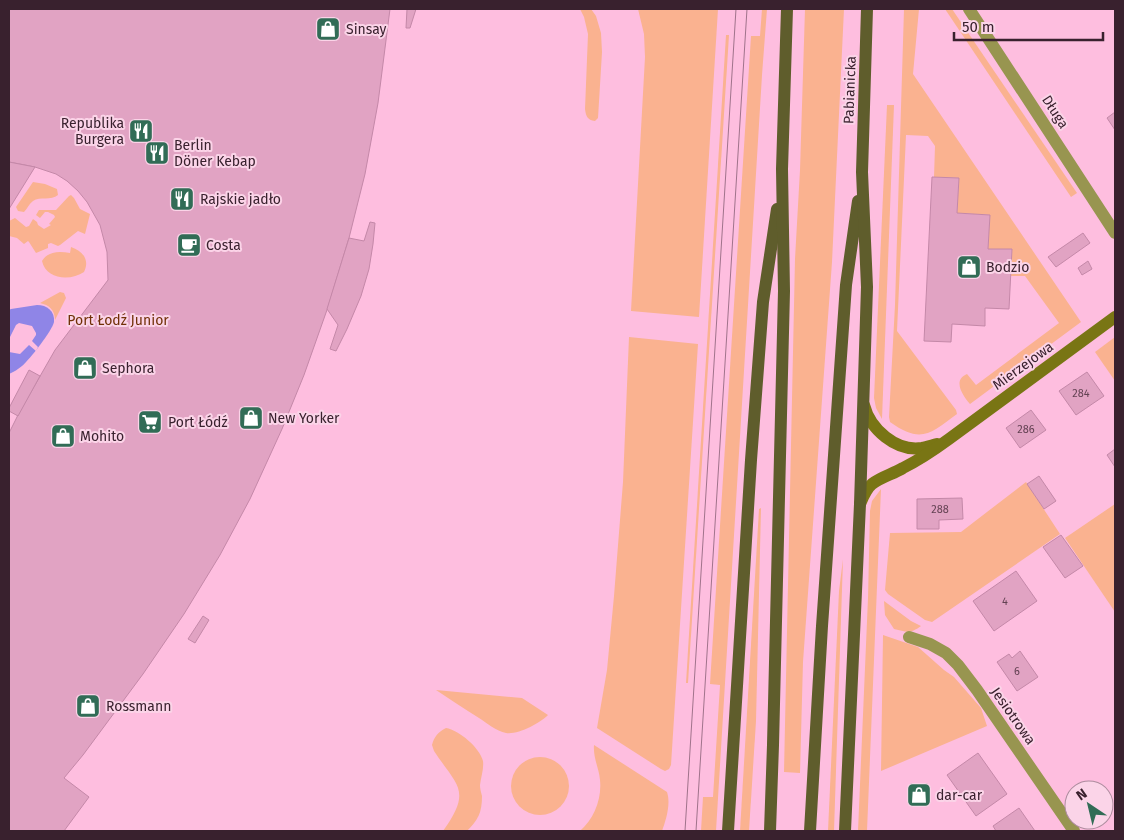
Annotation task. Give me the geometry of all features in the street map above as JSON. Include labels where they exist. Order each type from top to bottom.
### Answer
[{"type":"main road","points":[[770,831],[784,310],[782,170],[787,9]]},
{"type":"main road","name":"Pabianicka","points":[[862,172],[868,9]]},
{"type":"main road","points":[[728,831],[751,460],[763,302],[782,170]]},
{"type":"main road","points":[[845,831],[860,504],[867,287],[862,172]]},
{"type":"main road","points":[[810,831],[822,626],[846,285],[862,172]]},
{"type":"street","name":"Długa","points":[[969,9],[1115,232]]},
{"type":"street","name":"Mierzejowa","points":[[860,504],[863,496],[872,484],[921,459],[1115,317]]},
{"type":"street","points":[[863,403],[869,419],[875,428],[898,444],[910,448],[921,448],[949,439]]},
{"type":"street","name":"Jesiotrowa","points":[[909,637],[946,652],[958,665],[1074,831]]},
{"type":"shaded area","points":[[580,9],[591,9],[596,16],[601,33],[602,52],[598,118],[595,121],[587,117],[585,109],[588,34]]},
{"type":"shaded area","points":[[638,9],[718,9],[699,317],[631,311],[645,57],[644,34]]},
{"type":"shaded area","points":[[762,9],[767,9],[716,831],[701,831],[703,797],[713,797],[720,685],[710,684],[751,36],[760,36]]},
{"type":"shaded area","points":[[805,9],[844,9],[832,262],[803,662],[800,773],[784,772],[795,259]]},
{"type":"shaded area","points":[[904,9],[919,9],[913,74],[1081,322],[970,404],[960,388],[960,380],[963,377],[967,374],[976,385],[1059,323],[1025,276],[1011,276],[1012,250],[988,249],[990,215],[957,213],[959,178],[934,177],[935,146],[928,136],[906,135],[897,331],[956,410],[957,414],[925,434],[910,433],[901,429],[890,422],[889,417],[895,305]]},
{"type":"shaded area","points":[[945,9],[952,9],[1077,193],[1071,197]]},
{"type":"shaded area","points":[[726,35],[729,35],[688,683],[686,683]]},
{"type":"shaded area","points":[[887,105],[894,105],[882,419],[876,408],[874,398]]},
{"type":"shaded area","points":[[33,182],[57,189],[58,195],[52,198],[36,200],[24,212],[18,211],[16,207]]},
{"type":"shaded area","points":[[71,195],[80,209],[90,214],[85,234],[78,231],[60,245],[48,244],[48,248],[36,253],[28,241],[24,244],[17,238],[9,236],[9,221],[15,218],[26,227],[29,226],[33,219],[44,229],[51,225],[49,224],[55,217],[54,215],[45,212],[40,218],[36,215],[39,210],[56,210]]},
{"type":"shaded area","points":[[71,247],[84,256],[86,268],[84,272],[73,277],[60,277],[48,272],[42,261],[44,258],[54,253],[70,253]]},
{"type":"shaded area","points":[[60,292],[64,293],[66,298],[55,320],[51,308],[40,303]]},
{"type":"shaded area","points":[[37,305],[47,307],[52,312],[54,322],[40,345],[26,362],[9,374],[9,310]]},
{"type":"shaded area","points":[[629,337],[698,344],[671,765],[665,771],[597,728],[607,670],[614,596],[623,482]]},
{"type":"shaded area","points":[[1115,337],[1115,381],[1095,352]]},
{"type":"shaded area","points":[[1026,482],[1060,534],[932,622],[925,620],[888,594],[885,590],[890,533],[961,532]]},
{"type":"shaded area","points":[[881,489],[867,831],[858,831],[870,511],[872,501]]},
{"type":"shaded area","points":[[1115,504],[1115,612],[1065,538]]},
{"type":"shaded area","points":[[761,508],[756,721],[749,831],[740,831],[759,509]]},
{"type":"shaded area","points":[[843,559],[834,831],[828,831],[839,591]]},
{"type":"shaded area","points":[[884,601],[921,626],[908,632],[894,629],[885,615]]},
{"type":"shaded area","points":[[883,635],[918,647],[954,677],[981,708],[987,726],[881,771]]},
{"type":"shaded area","points":[[436,690],[522,698],[548,715],[528,728],[506,733],[492,727]]},
{"type":"shaded area","points":[[446,728],[457,732],[468,740],[478,751],[483,761],[480,785],[482,796],[480,812],[477,820],[467,831],[443,831],[452,817],[459,797],[455,781],[434,751],[432,745],[437,735]]},
{"type":"shaded area","points":[[594,745],[667,792],[668,807],[662,831],[580,831],[593,815],[600,794],[600,780],[594,754]]},
{"type":"shaded area","points":[[534,757],[546,757],[561,765],[569,780],[569,792],[561,807],[546,815],[534,815],[519,807],[511,792],[511,780],[519,765]]},
{"type":"pier","points":[[19,323],[32,326],[36,333],[32,341],[38,347],[36,351],[29,345],[20,354],[9,352],[9,339]]},
{"type":"building","name":"Port Łódź","points":[[9,9],[390,9],[378,103],[365,174],[349,238],[328,307],[304,375],[250,499],[220,555],[184,614],[143,674],[64,778],[89,797],[64,831],[9,831],[9,433],[55,350],[108,280],[107,252],[100,225],[87,202],[78,191],[56,174],[35,167],[9,162]]},
{"type":"building","points":[[407,9],[416,9],[410,28],[406,28]]},
{"type":"building","points":[[1115,112],[1115,130],[1107,118]]},
{"type":"building","points":[[9,162],[35,167],[9,209]]},
{"type":"building","name":"Bodzio","points":[[932,177],[959,178],[957,213],[990,215],[988,249],[1012,249],[1009,309],[985,308],[985,326],[952,324],[951,342],[924,341]]},
{"type":"building","points":[[370,222],[375,223],[369,269],[361,296],[336,351],[330,349],[338,325],[327,309],[349,238],[364,241]]},
{"type":"building","points":[[1083,233],[1090,243],[1056,267],[1048,257]]},
{"type":"building","points":[[1088,261],[1092,269],[1082,275],[1078,268]]},
{"type":"building","points":[[29,370],[40,376],[18,416],[9,411],[9,408]]},
{"type":"building","points":[[1087,372],[1104,396],[1076,415],[1059,391]]},
{"type":"building","points":[[1031,410],[1046,430],[1020,448],[1006,428]]},
{"type":"building","points":[[1115,449],[1115,467],[1107,455]]},
{"type":"building","points":[[1039,476],[1056,501],[1044,509],[1027,484]]},
{"type":"building","points":[[962,498],[963,519],[939,520],[939,529],[917,529],[917,499]]},
{"type":"building","points":[[1061,535],[1083,566],[1065,578],[1043,547]]},
{"type":"building","points":[[1016,571],[1037,601],[994,631],[973,601]]},
{"type":"building","points":[[203,616],[209,620],[195,643],[188,639]]},
{"type":"building","points":[[1020,651],[1038,677],[1017,691],[997,662],[1009,654],[1012,658]]},
{"type":"building","points":[[978,753],[1007,794],[976,816],[947,775]]},
{"type":"building","points":[[1019,808],[1035,831],[996,831],[993,826]]},
{"type":"tram line","points":[[685,831],[736,9]]},
{"type":"tram line","points":[[696,831],[747,9]]},
{"type":"place","name":"Sinsay","points":[[328,29]]},
{"type":"place","name":"Republika Burgera","points":[[141,131]]},
{"type":"place","name":"Berlin Döner Kebap","points":[[157,153]]},
{"type":"place","name":"Rajskie jadło","points":[[182,199]]},
{"type":"place","name":"Costa","points":[[189,245]]},
{"type":"place","name":"Bodzio","points":[[969,267]]},
{"type":"place","name":"Sephora","points":[[85,368]]},
{"type":"place","name":"New Yorker","points":[[251,418]]},
{"type":"place","name":"Port Łódź","points":[[150,422]]},
{"type":"place","name":"Mohito","points":[[63,436]]},
{"type":"place","name":"Rossmann","points":[[88,706]]},
{"type":"place","name":"dar-car","points":[[919,795]]},
{"type":"park label","name":"Port Łodź Junior","points":[[118,320]]}]
